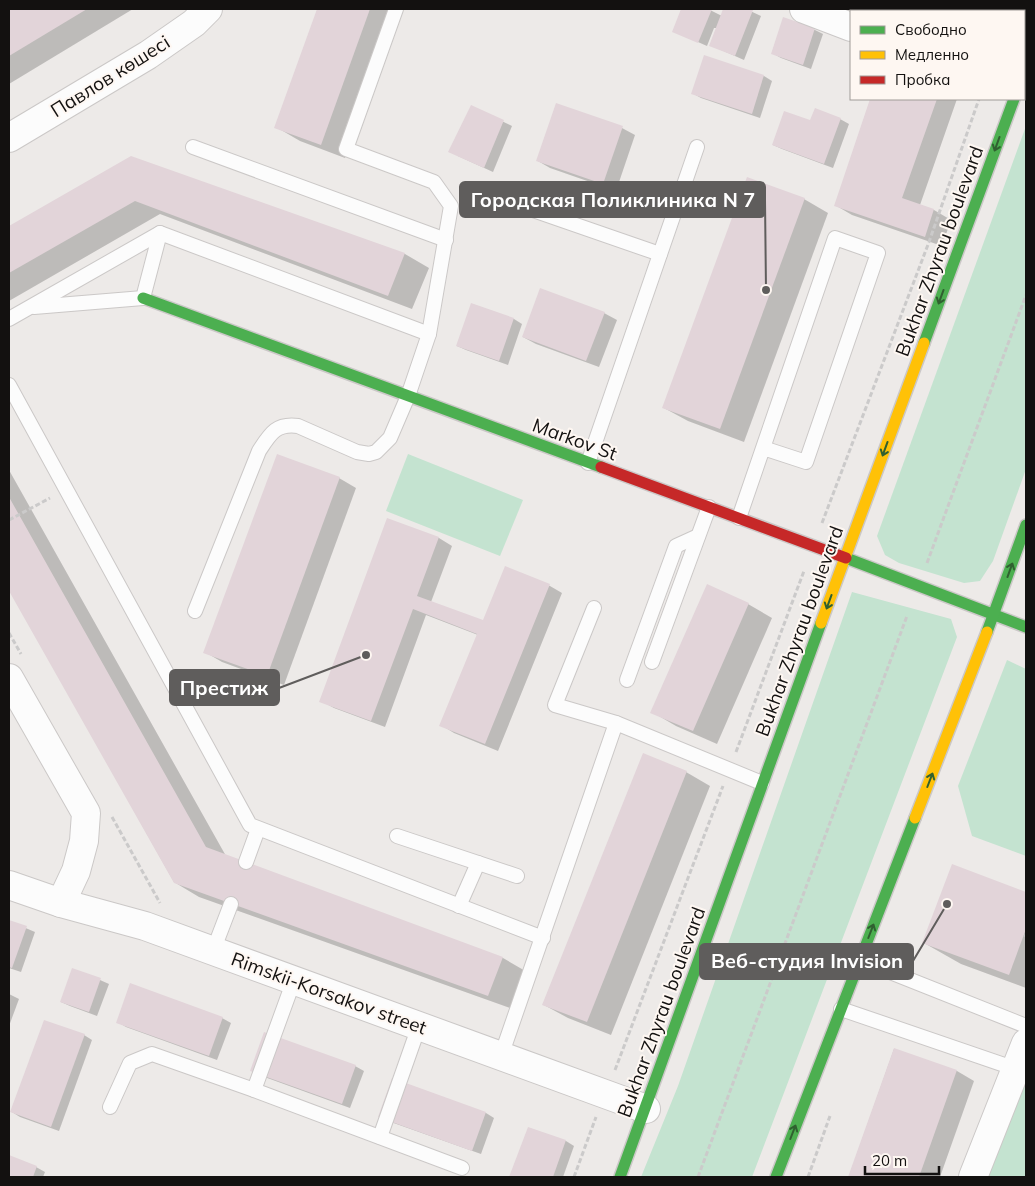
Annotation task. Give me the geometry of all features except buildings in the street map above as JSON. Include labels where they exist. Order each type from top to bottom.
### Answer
[{"type":"street","name":"Павлов көшесі","points":[[9,138],[148,55],[194,23],[208,9]]},
{"type":"street","points":[[804,9],[850,27]]},
{"type":"street","name":"Bukhar Zhyrau boulevard","points":[[620,1177],[762,783],[1014,100]]},
{"type":"street","name":"Markov St","points":[[143,298],[1026,626]]},
{"type":"street","points":[[776,1177],[994,615],[1026,526]]},
{"type":"street","points":[[9,678],[86,813],[84,841],[76,871],[61,903]]},
{"type":"street","name":"Rimskii-Korsakov street","points":[[9,885],[61,903],[145,926],[646,1109]]},
{"type":"street","points":[[973,1177],[1026,1043]]},
{"type":"lane","points":[[195,611],[259,451],[270,434],[281,426],[298,426],[357,452],[369,454],[376,452],[390,438],[408,396],[429,334],[451,206],[434,182],[346,150],[396,9]]},
{"type":"lane","points":[[193,147],[446,240]]},
{"type":"lane","points":[[588,463],[697,147]]},
{"type":"lane","points":[[527,208],[660,254]]},
{"type":"lane","points":[[160,233],[429,334]]},
{"type":"lane","points":[[30,307],[143,298],[160,233]]},
{"type":"lane","points":[[9,319],[160,233]]},
{"type":"lane","points":[[739,518],[763,448],[835,238],[878,253],[806,462],[763,448]]},
{"type":"lane","points":[[9,385],[250,825],[542,938]]},
{"type":"lane","points":[[652,662],[709,508]]},
{"type":"lane","points":[[627,680],[676,546],[698,536]]},
{"type":"lane","points":[[594,608],[555,705],[616,723],[762,783]]},
{"type":"lane","points":[[501,1056],[616,723]]},
{"type":"lane","points":[[246,862],[258,829]]},
{"type":"lane","points":[[397,836],[517,876]]},
{"type":"lane","points":[[459,906],[478,862]]},
{"type":"lane","points":[[213,951],[230,904]]},
{"type":"lane","points":[[860,960],[1026,1026]]},
{"type":"lane","points":[[254,1090],[294,980]]},
{"type":"lane","points":[[841,1009],[1016,1070]]},
{"type":"lane","points":[[380,1137],[419,1026]]},
{"type":"lane","points":[[110,1107],[130,1063],[152,1054],[462,1168]]},
{"type":"path","points":[[574,1177],[930,242],[979,100]]},
{"type":"path","points":[[925,568],[1026,295]]},
{"type":"path","points":[[9,520],[66,489]]},
{"type":"path","points":[[698,1177],[907,616]]},
{"type":"green space","points":[[1026,126],[1026,469],[993,561],[980,581],[964,583],[899,563],[885,555],[877,536]]},
{"type":"green space","points":[[408,454],[523,500],[500,556],[386,511]]},
{"type":"green space","points":[[852,592],[951,619],[957,637],[752,1177],[641,1177],[678,1086]]},
{"type":"green space","points":[[1007,660],[1026,669],[1026,856],[972,836],[958,786]]},
{"type":"green space","points":[[1026,1061],[1026,1177],[984,1177]]},
{"type":"traffic: fast","points":[[924,343],[1014,100]]},
{"type":"traffic: fast","points":[[143,298],[601,467]]},
{"type":"traffic: fast","points":[[987,632],[1026,525]]},
{"type":"traffic: fast","points":[[846,558],[1026,627]]},
{"type":"traffic: fast","points":[[620,1177],[821,623]]},
{"type":"traffic: fast","points":[[776,1177],[915,818]]},
{"type":"traffic: slow","points":[[821,623],[924,343]]},
{"type":"traffic: slow","points":[[915,818],[987,632]]},
{"type":"traffic: jam","points":[[601,467],[846,558]]},
{"type":"place","name":"Городская Поликлиника N 7","points":[[766,290]]},
{"type":"place","name":"Престиж","points":[[366,655]]},
{"type":"place","name":"Веб-студия Invision","points":[[947,904]]}]
